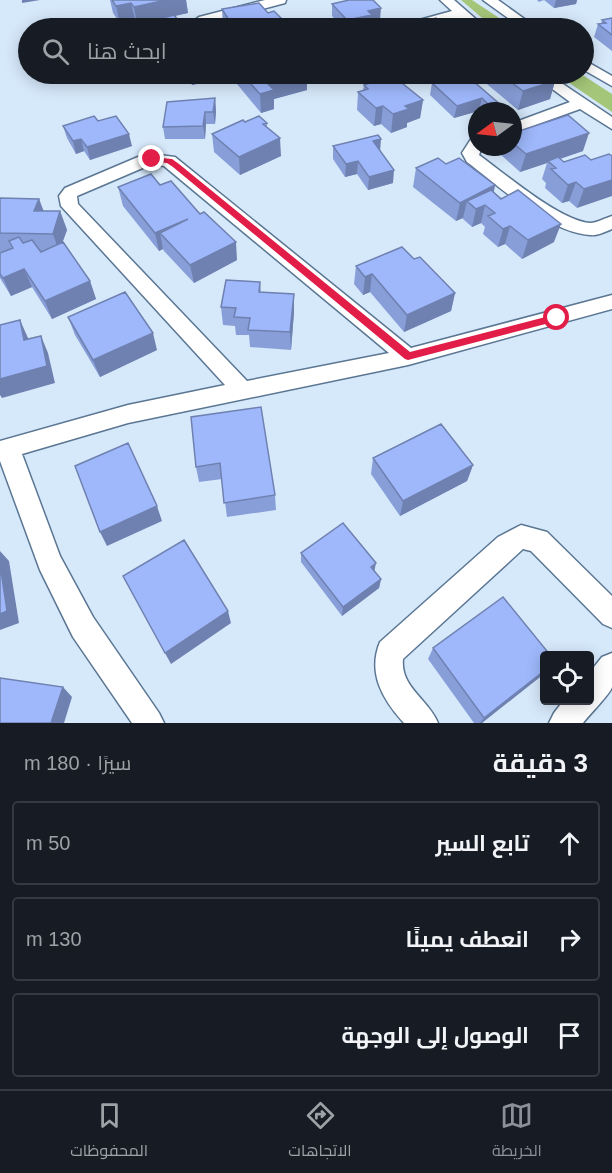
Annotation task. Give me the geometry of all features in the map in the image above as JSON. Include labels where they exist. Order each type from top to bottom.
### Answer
[{"type":"street","points":[[212,18],[280,0]]},
{"type":"street","points":[[446,0],[467,18]]},
{"type":"street","points":[[489,0],[515,18]]},
{"type":"street","points":[[443,18],[461,13]]},
{"type":"street","points":[[594,70],[612,82]]},
{"type":"street","points":[[554,84],[612,124]]},
{"type":"street","points":[[522,125],[582,103]]},
{"type":"street","points":[[472,156],[555,215],[571,223],[591,229],[612,222]]},
{"type":"street","points":[[243,391],[70,206],[68,196],[71,192],[144,161],[152,159],[169,161],[408,357]]},
{"type":"street","points":[[149,723],[83,627],[50,561],[4,449],[128,414],[408,357],[612,302]]},
{"type":"street","points":[[423,723],[392,686],[387,667],[390,652],[521,537],[538,540],[612,615]]},
{"type":"street","points":[[594,688],[612,667]]},
{"type":"street","points":[[564,723],[580,705]]},
{"type":"green space","points":[[461,0],[472,0],[499,18],[482,18]]},
{"type":"green space","points":[[594,82],[612,94],[612,112],[571,84]]},
{"type":"building","points":[[112,0],[166,0],[134,7],[131,3],[116,6]]},
{"type":"building","points":[[349,0],[373,0],[381,8],[368,11],[372,15],[345,18],[332,4]]},
{"type":"building","points":[[259,3],[268,13],[274,11],[281,18],[228,18],[222,9]]},
{"type":"building","points":[[612,18],[612,35],[598,24],[606,23],[602,20]]},
{"type":"building","points":[[251,84],[268,84],[274,90],[260,94]]},
{"type":"building","points":[[403,84],[423,100],[405,106],[409,109],[393,114],[383,106],[376,108],[358,92],[368,89],[364,85]]},
{"type":"building","points":[[433,84],[477,84],[497,102],[486,102],[482,98],[457,106]]},
{"type":"building","points":[[514,84],[545,84],[523,91]]},
{"type":"building","points":[[215,98],[213,112],[205,112],[203,126],[163,127],[167,102]]},
{"type":"building","points":[[568,115],[589,133],[526,154],[522,151],[522,130]]},
{"type":"building","points":[[94,116],[98,121],[116,116],[129,134],[87,147],[81,139],[73,141],[63,126]]},
{"type":"building","points":[[259,116],[267,123],[263,124],[280,138],[239,157],[212,134],[243,120],[245,122]]},
{"type":"building","points":[[378,135],[381,139],[373,141],[394,170],[369,177],[358,161],[346,164],[333,146]]},
{"type":"building","points":[[609,154],[612,156],[612,180],[584,189],[576,182],[568,185],[551,169],[556,168],[548,161],[558,157],[564,162],[585,155],[591,160]]},
{"type":"building","points":[[438,158],[446,164],[459,158],[495,185],[460,203],[416,168]]},
{"type":"building","points":[[151,174],[160,185],[171,181],[200,214],[204,212],[236,242],[190,265],[160,233],[188,219],[155,233],[118,187]]},
{"type":"building","points":[[491,190],[501,199],[518,190],[561,224],[528,240],[510,226],[503,229],[488,216],[495,213],[485,205],[476,209],[467,201]]},
{"type":"building","points":[[0,198],[39,199],[34,211],[60,211],[53,234],[0,233]]},
{"type":"building","points":[[19,237],[23,243],[32,240],[41,252],[63,242],[90,281],[45,301],[24,269],[3,278],[0,274],[0,253],[13,248],[9,241]]},
{"type":"building","points":[[402,247],[414,259],[420,257],[455,293],[407,315],[372,274],[365,277],[356,266]]},
{"type":"building","points":[[226,280],[260,282],[259,292],[294,294],[290,332],[248,330],[250,318],[234,317],[236,308],[221,307]]},
{"type":"building","points":[[125,292],[153,333],[93,360],[68,317]]},
{"type":"building","points":[[20,320],[24,340],[41,336],[47,366],[0,379],[0,325]]},
{"type":"building","points":[[261,407],[275,495],[224,503],[220,463],[196,467],[191,417]]},
{"type":"building","points":[[441,424],[473,465],[403,501],[373,458]]},
{"type":"building","points":[[128,443],[157,506],[100,532],[75,466]]},
{"type":"building","points":[[343,523],[376,563],[371,567],[381,579],[343,607],[301,553]]},
{"type":"building","points":[[184,540],[228,611],[165,653],[123,576]]},
{"type":"building","points":[[0,564],[7,611],[0,614]]},
{"type":"building","points":[[503,597],[547,651],[540,651],[540,674],[484,718],[433,648]]},
{"type":"building","points":[[0,678],[63,687],[51,723],[0,723]]},
{"type":"route","points":[[152,159],[169,161],[176,166],[408,357],[557,318]]}]
